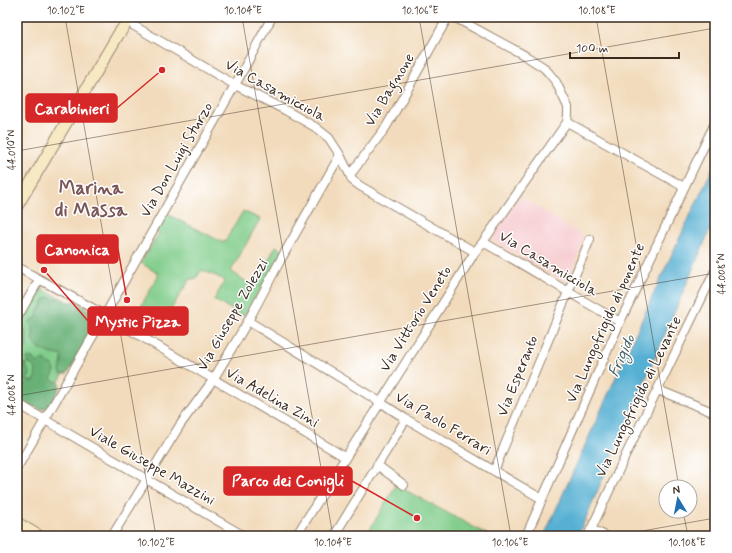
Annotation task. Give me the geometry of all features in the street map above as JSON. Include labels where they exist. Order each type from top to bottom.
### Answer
[{"type":"main road","points":[[17,206],[123,28],[125,18]]},
{"type":"main road","points":[[17,523],[39,536]]},
{"type":"street","name":"Via Don Luigi Sturzo","points":[[17,468],[236,85],[272,17]]},
{"type":"street","name":"Via Bagnone","points":[[350,175],[386,127],[448,17]]},
{"type":"street","points":[[454,17],[524,55],[548,72],[556,82],[568,107],[567,122],[684,187]]},
{"type":"street","name":"Via Casamicciola","points":[[125,18],[236,85],[315,127],[329,138],[340,155],[352,180],[475,252]]},
{"type":"street","name":"Via Vittorio Veneto","points":[[296,536],[475,252],[567,122]]},
{"type":"street","name":"Via Lungofrigido di ponente","points":[[526,536],[620,322],[715,123]]},
{"type":"street","name":"Via Giuseppe Zolezzi","points":[[112,536],[180,424],[213,380],[248,321],[340,155]]},
{"type":"street","name":"Via Esperanto","points":[[494,471],[590,239]]},
{"type":"street","name":"Via Casamicciola","points":[[483,242],[620,322]]},
{"type":"street","name":"Via Adelina Zini","points":[[17,267],[105,315],[345,457]]},
{"type":"street","name":"Via Lungofrigido di Levante","points":[[590,532],[715,271]]},
{"type":"street","points":[[17,318],[39,280]]},
{"type":"street","name":"Via Paolo Ferrari","points":[[248,321],[406,419],[542,499]]},
{"type":"street","points":[[658,390],[715,413]]},
{"type":"street","name":"Viale Giuseppe Mazzini","points":[[17,403],[146,481],[244,536]]},
{"type":"street","points":[[334,536],[406,419]]},
{"type":"street","points":[[377,465],[404,485]]},
{"type":"street","points":[[590,532],[606,536]]},
{"type":"shaded area","points":[[519,196],[585,237],[568,279],[564,282],[492,240]]},
{"type":"green space","points":[[243,211],[260,219],[231,271],[248,283],[255,285],[276,246],[283,251],[244,316],[214,300],[225,280],[202,270],[195,279],[190,279],[163,322],[140,308],[159,274],[141,263],[159,233],[156,230],[165,213],[224,243]]},
{"type":"green space","points":[[42,289],[96,318],[43,409],[17,394],[17,331]]},
{"type":"green space","points":[[49,297],[54,300],[60,297],[68,302],[74,301],[91,311],[90,315],[95,326],[88,338],[84,340],[85,345],[67,374],[61,374],[60,372],[62,360],[61,355],[45,351],[32,341],[33,331],[30,321],[37,318],[38,310],[41,308],[44,300]]},
{"type":"green space","points":[[20,326],[24,329],[27,339],[27,346],[23,351],[22,358],[17,363],[17,327]]},
{"type":"green space","points":[[28,357],[33,358],[36,363],[45,360],[48,364],[53,365],[55,371],[51,379],[59,382],[60,386],[58,391],[50,404],[45,408],[41,409],[30,406],[23,402],[21,397],[25,383],[28,380],[32,382],[35,380],[36,369],[28,362]]},
{"type":"green space","points":[[26,363],[30,375],[17,386],[17,368]]},
{"type":"green space","points":[[396,485],[490,536],[366,536]]},
{"type":"water","points":[[715,163],[715,218],[578,536],[544,536],[663,273]]},
{"type":"place","name":"Carabinieri","points":[[162,70]]},
{"type":"place","name":"Mystic Pizza","points":[[44,270]]},
{"type":"place","name":"Canonica","points":[[127,300]]},
{"type":"place","name":"Parco dei Conigli","points":[[417,518]]},
{"type":"district","name":"Marina di Massa","points":[[91,199]]},
{"type":"water label","name":"Frigido","points":[[622,356]]}]
